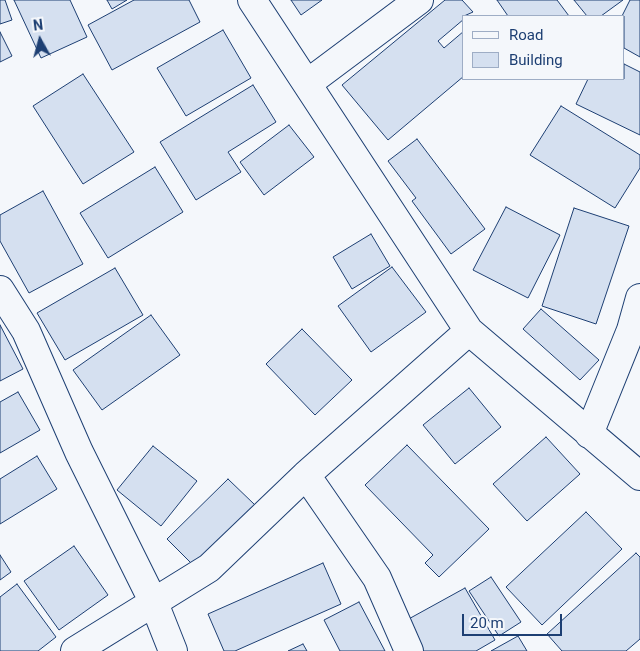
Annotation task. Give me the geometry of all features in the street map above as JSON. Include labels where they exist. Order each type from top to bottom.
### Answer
[{"type":"street","points":[[252,0],[308,82],[469,331],[640,476]]},
{"type":"street","points":[[308,82],[419,0]]},
{"type":"street","points":[[0,290],[26,331],[79,452],[154,603],[173,651]]},
{"type":"street","points":[[589,434],[631,330],[640,298]]},
{"type":"street","points":[[76,651],[209,568],[306,475],[469,331]]},
{"type":"street","points":[[306,475],[377,578],[409,651]]},
{"type":"building","points":[[0,0],[5,0],[12,20],[0,24]]},
{"type":"building","points":[[14,0],[70,0],[87,37],[41,58]]},
{"type":"building","points":[[107,0],[127,0],[112,9]]},
{"type":"building","points":[[134,0],[189,0],[200,22],[112,70],[88,25]]},
{"type":"building","points":[[291,0],[322,0],[301,15]]},
{"type":"building","points":[[445,0],[462,0],[473,12],[462,15],[462,21],[438,41],[444,48],[462,33],[462,78],[388,140],[342,85]]},
{"type":"building","points":[[497,0],[557,0],[568,15],[507,15]]},
{"type":"building","points":[[574,0],[623,0],[602,15],[586,15]]},
{"type":"building","points":[[630,0],[640,0],[640,57],[625,49],[625,15],[622,15]]},
{"type":"building","points":[[223,30],[251,78],[186,116],[157,68]]},
{"type":"building","points":[[0,32],[12,56],[0,62]]},
{"type":"building","points":[[625,64],[640,72],[640,135],[576,104],[588,80],[625,80]]},
{"type":"building","points":[[83,74],[134,152],[83,184],[33,106]]},
{"type":"building","points":[[253,85],[276,122],[228,152],[241,172],[196,200],[160,142]]},
{"type":"building","points":[[561,106],[640,155],[640,168],[615,208],[530,155]]},
{"type":"building","points":[[289,125],[314,157],[264,195],[240,162]]},
{"type":"building","points":[[417,139],[485,229],[451,254],[412,201],[416,198],[388,161]]},
{"type":"building","points":[[155,167],[183,212],[108,258],[80,213]]},
{"type":"building","points":[[43,191],[83,264],[29,293],[0,241],[0,215]]},
{"type":"building","points":[[506,207],[560,235],[528,298],[473,270]]},
{"type":"building","points":[[574,208],[629,226],[596,324],[542,306]]},
{"type":"building","points":[[371,234],[390,266],[352,289],[333,257]]},
{"type":"building","points":[[392,267],[426,312],[371,352],[338,306]]},
{"type":"building","points":[[115,268],[143,315],[65,360],[37,313]]},
{"type":"building","points":[[541,309],[599,360],[580,380],[523,329]]},
{"type":"building","points":[[151,315],[180,355],[102,410],[73,370]]},
{"type":"building","points":[[0,325],[23,369],[0,381]]},
{"type":"building","points":[[302,329],[352,380],[315,415],[266,364]]},
{"type":"building","points":[[469,388],[501,427],[455,464],[423,425]]},
{"type":"building","points":[[18,392],[40,430],[0,453],[0,402]]},
{"type":"building","points":[[546,437],[580,474],[527,521],[493,484]]},
{"type":"building","points":[[407,445],[489,529],[439,577],[425,563],[433,555],[365,485]]},
{"type":"building","points":[[153,446],[197,481],[161,526],[117,490]]},
{"type":"building","points":[[37,456],[57,489],[0,524],[0,479]]},
{"type":"building","points":[[228,479],[255,505],[194,566],[167,539]]},
{"type":"building","points":[[586,512],[622,549],[542,625],[506,587]]},
{"type":"building","points":[[74,546],[108,595],[59,630],[24,581]]},
{"type":"building","points":[[636,553],[640,557],[640,639],[626,651],[562,651],[547,634]]},
{"type":"building","points":[[0,555],[11,572],[0,580]]},
{"type":"building","points":[[323,563],[341,604],[235,651],[224,651],[208,614]]},
{"type":"building","points":[[491,577],[521,622],[499,636],[469,591]]},
{"type":"building","points":[[17,584],[56,637],[38,651],[0,651],[0,597]]},
{"type":"building","points":[[465,588],[495,640],[476,651],[422,651],[405,621]]},
{"type":"building","points":[[359,602],[385,651],[340,651],[324,620]]},
{"type":"building","points":[[518,636],[527,651],[491,651]]},
{"type":"building","points":[[303,644],[307,651],[288,651]]}]
